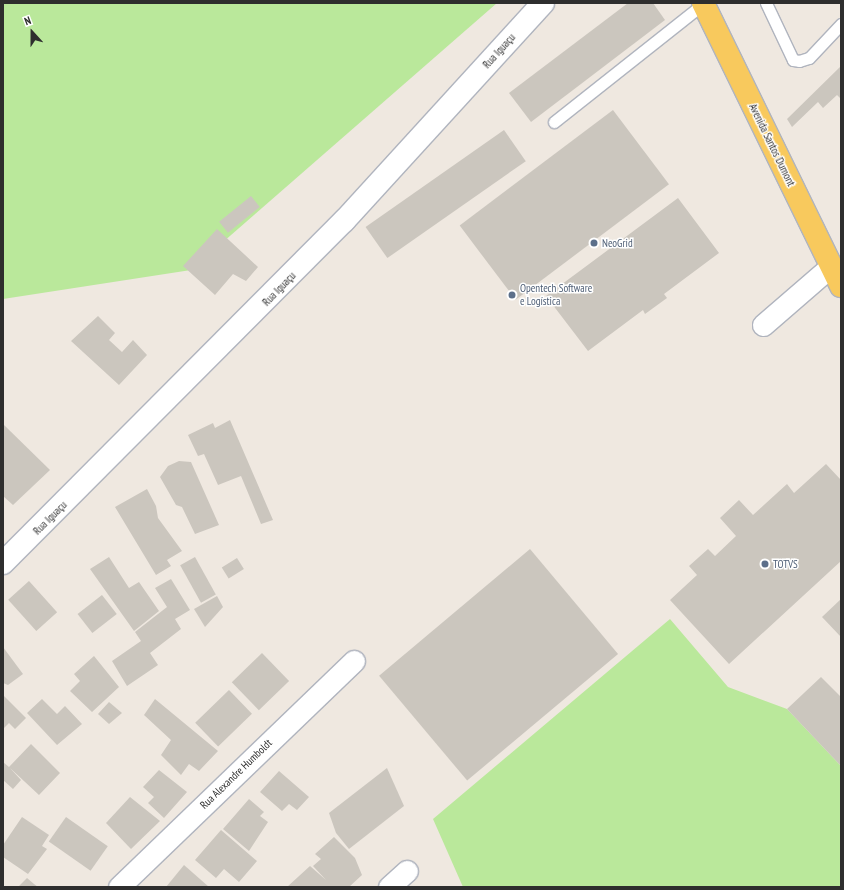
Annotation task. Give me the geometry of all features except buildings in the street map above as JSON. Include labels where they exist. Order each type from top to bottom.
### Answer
[{"type":"main road","name":"Avenida Santos Dumont","points":[[703,3],[841,286]]},
{"type":"street","name":"Rua Iguaçu","points":[[3,564],[339,227],[543,3]]},
{"type":"street","points":[[764,325],[831,266]]},
{"type":"street","name":"Rua Alexandre Humboldt","points":[[119,887],[354,661]]},
{"type":"street","points":[[389,887],[407,871]]},
{"type":"lane","points":[[554,122],[703,3]]},
{"type":"lane","points":[[766,3],[793,60],[799,62],[809,58],[841,24]]},
{"type":"green space","points":[[3,3],[497,3],[191,270],[3,299]]},
{"type":"green space","points":[[670,619],[728,687],[787,709],[841,766],[841,887],[463,887],[433,819]]},
{"type":"place","name":"NeoGrid","points":[[594,243]]},
{"type":"place","name":"Opentech Software e Logística","points":[[512,295]]},
{"type":"place","name":"TOTVS","points":[[765,564]]}]
